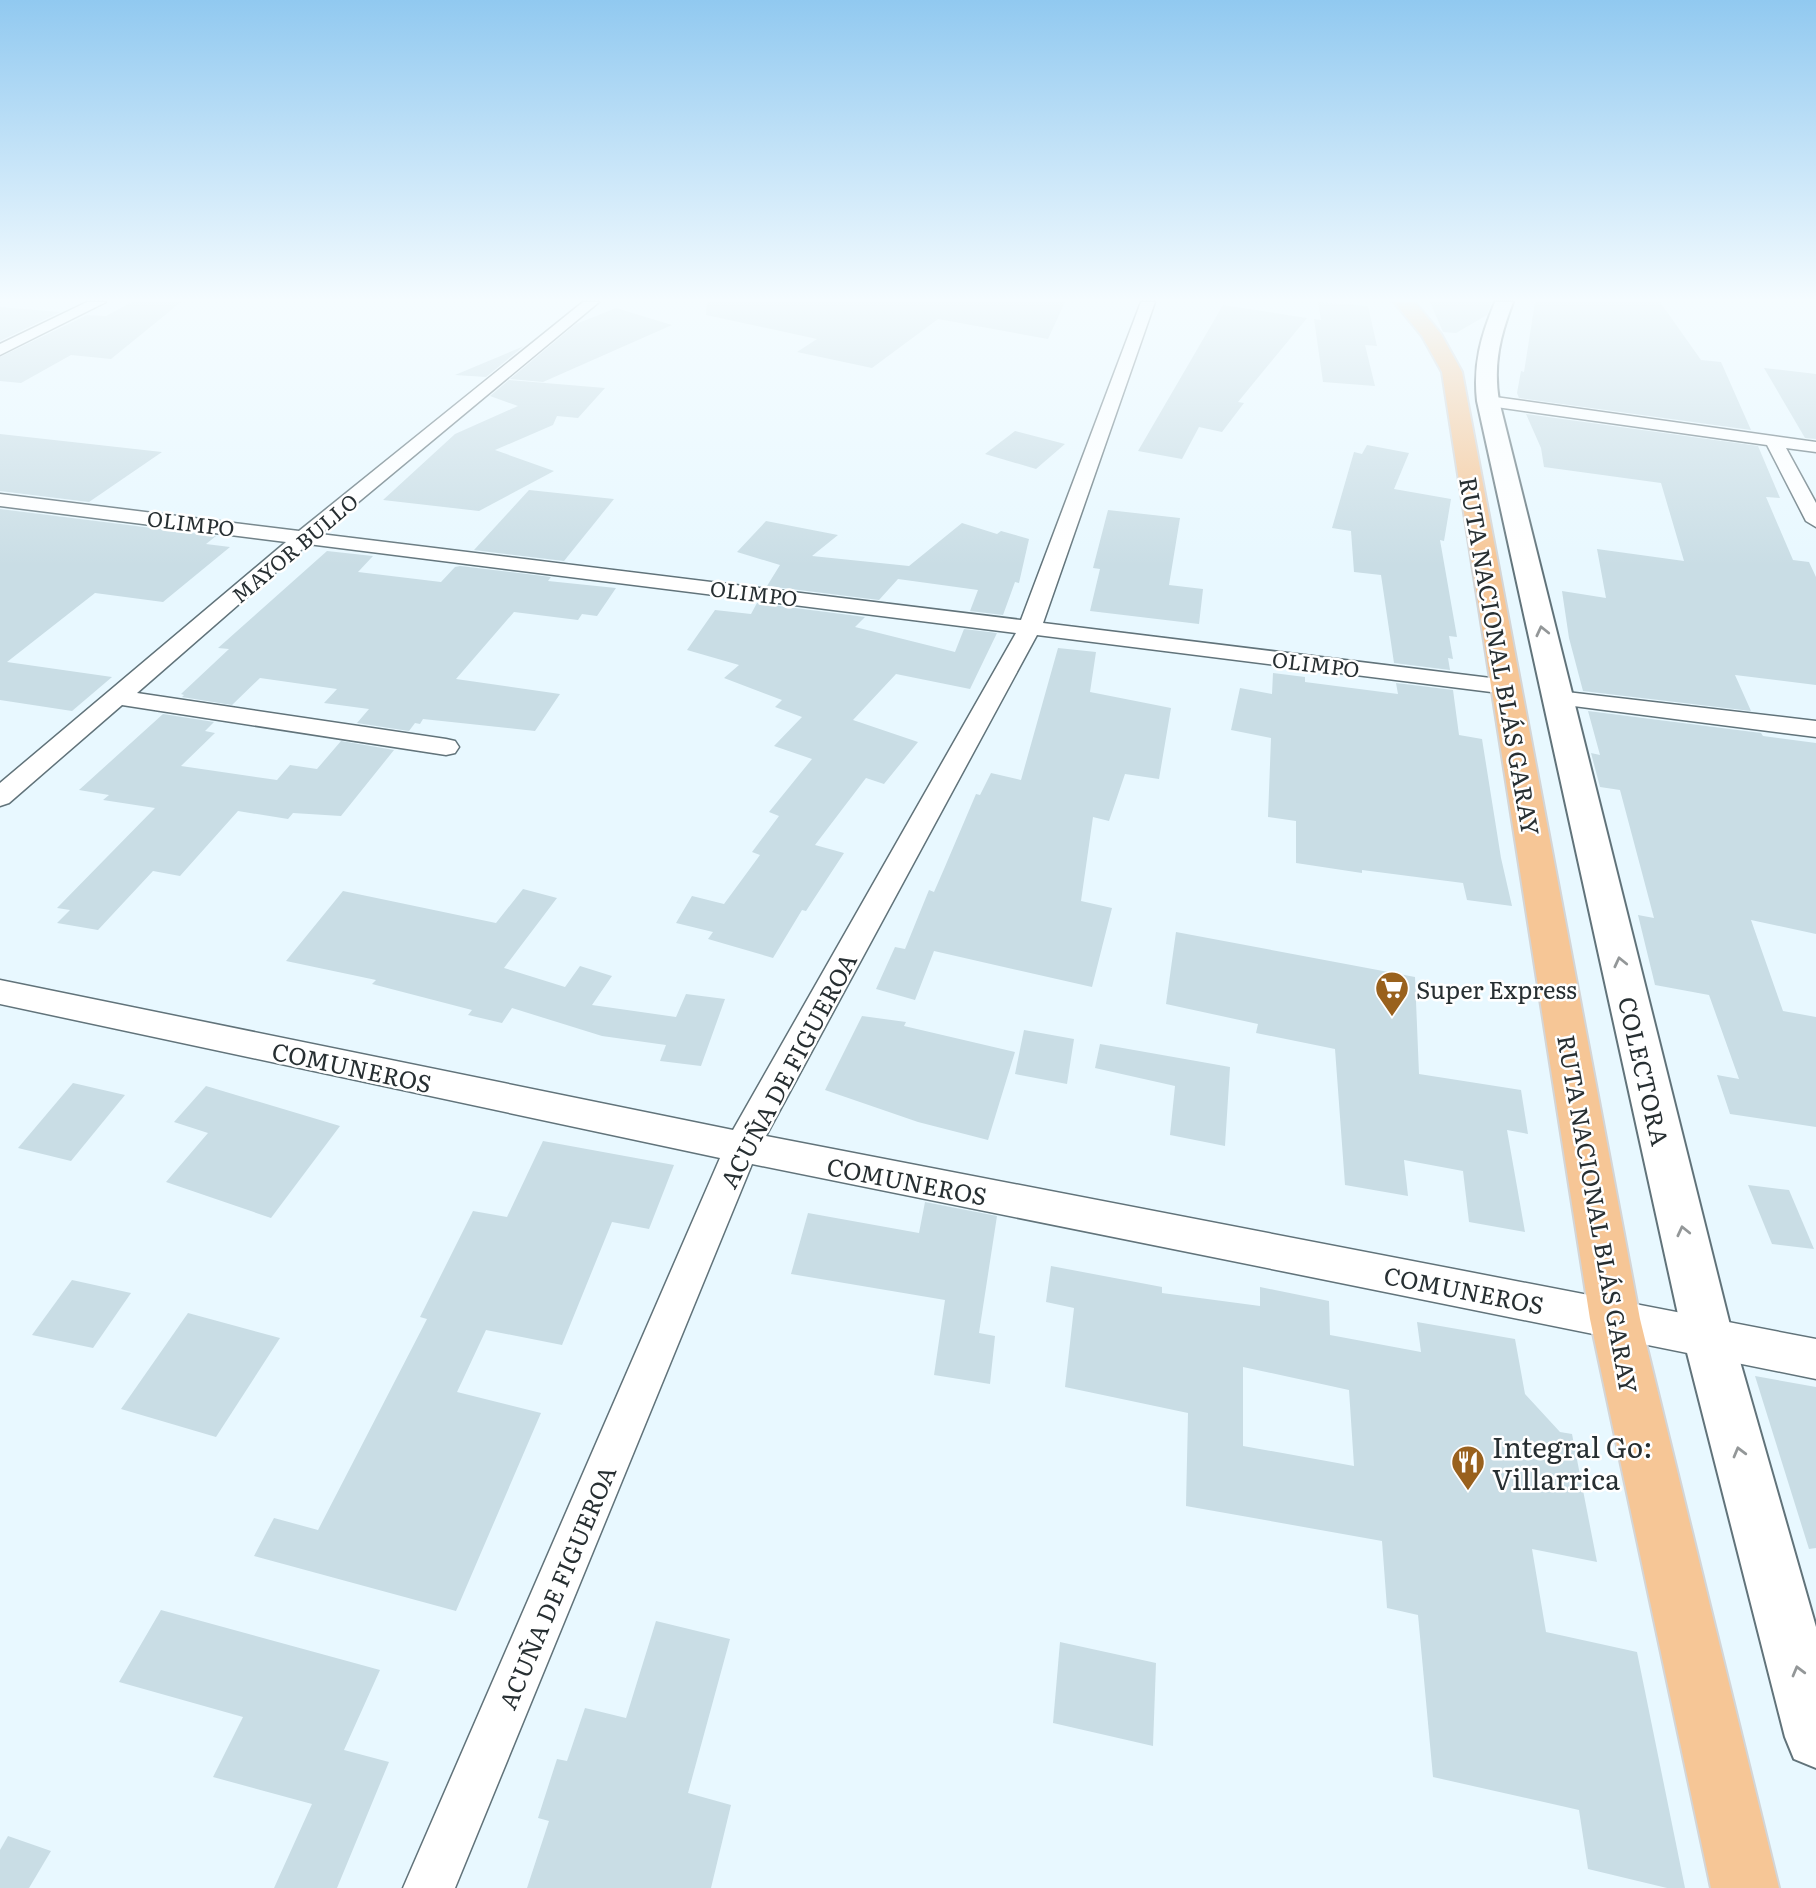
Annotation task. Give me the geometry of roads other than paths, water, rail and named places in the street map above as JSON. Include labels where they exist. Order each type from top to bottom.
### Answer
[{"type":"highway","name":"RUTA NACIONAL BLÁS GARAY","points":[[1454,390],[1615,1319],[1745,1888]]},
{"type":"main road","name":"COLECTORA","points":[[1487,390],[1708,1337],[1816,1737]]},
{"type":"street","name":"MAYOR BULLO","points":[[0,797],[305,536],[484,390]]},
{"type":"street","name":"ACUÑA DE FIGUEROA","points":[[429,1888],[742,1147],[1030,627],[1116,390]]},
{"type":"street","points":[[1489,401],[1816,447]]},
{"type":"street","points":[[1774,442],[1816,521]]},
{"type":"street","name":"OLIMPO","points":[[0,500],[1507,687]]},
{"type":"street","points":[[117,697],[446,747]]},
{"type":"street","points":[[1558,698],[1816,729]]},
{"type":"street","name":"COMUNEROS","points":[[0,992],[742,1147],[1816,1359]]},
{"type":"place","name":"Super Express","points":[[1392,1018]]},
{"type":"place","name":"Integral Go: Villarrica","points":[[1468,1492]]}]
